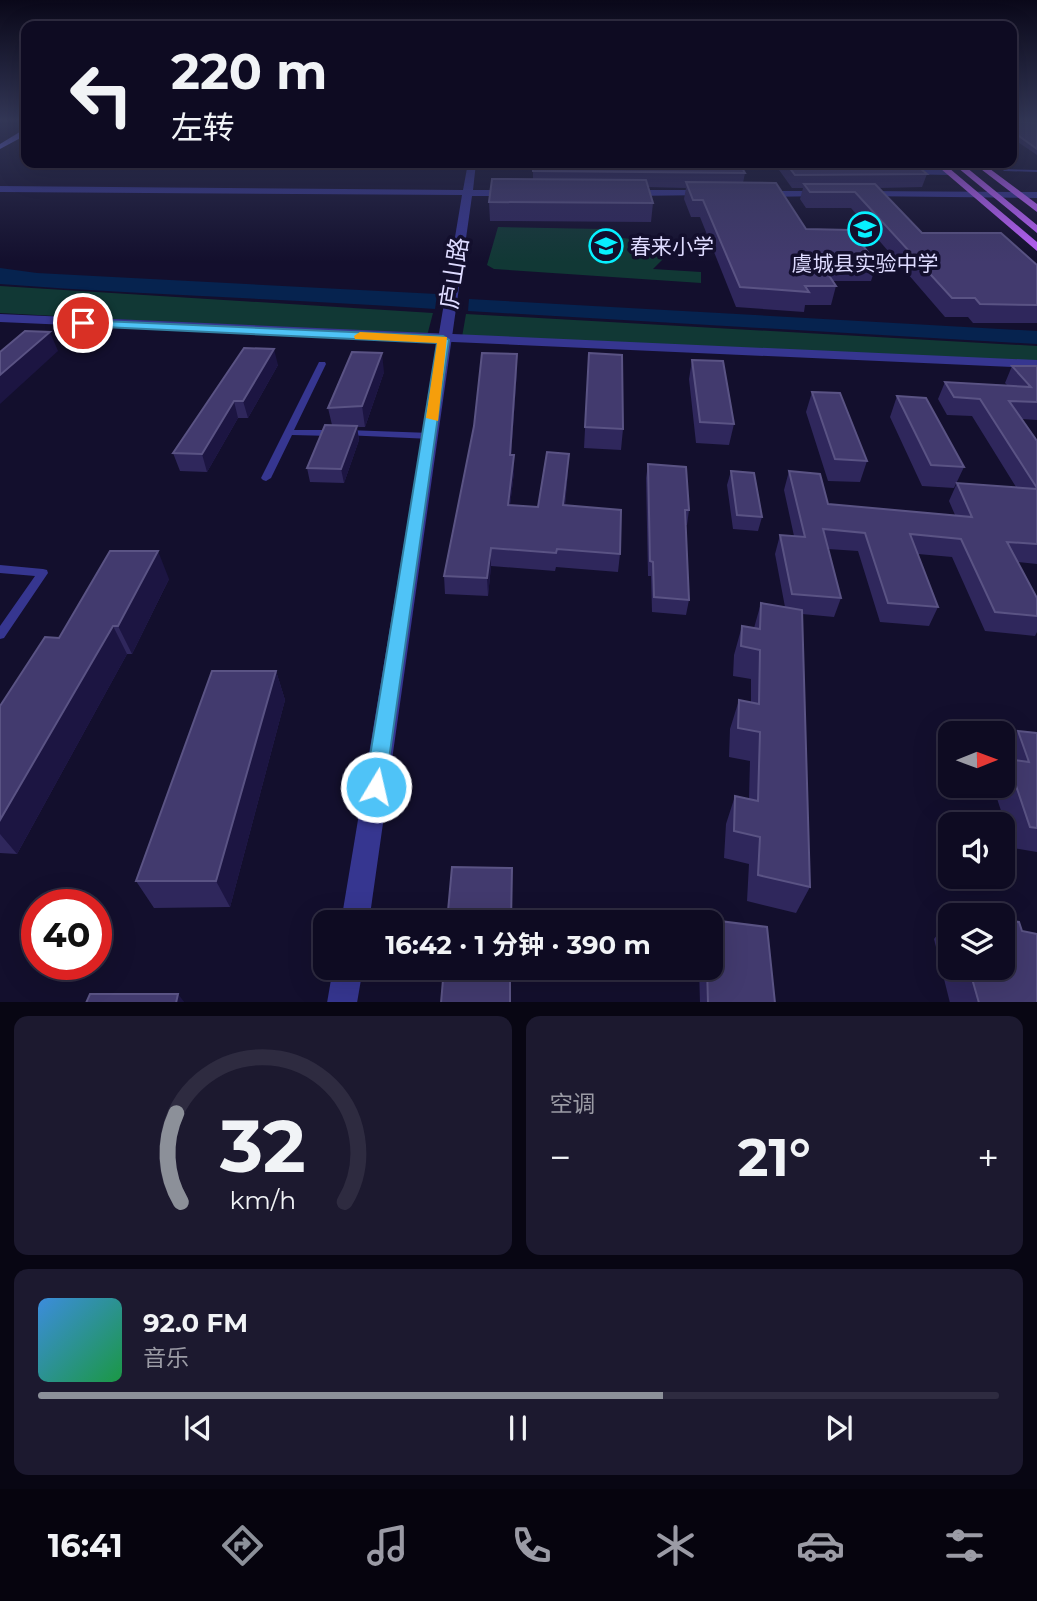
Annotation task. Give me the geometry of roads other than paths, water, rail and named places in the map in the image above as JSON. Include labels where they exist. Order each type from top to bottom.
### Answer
[{"type":"main road","points":[[944,168],[1037,248]]},
{"type":"main road","points":[[962,168],[1037,230]]},
{"type":"main road","points":[[983,168],[1037,209]]},
{"type":"main road","points":[[1001,168],[1037,195]]},
{"type":"street","name":"庐山路","points":[[357,910],[471,168]]},
{"type":"street","points":[[897,172],[948,172]]},
{"type":"street","points":[[0,189],[522,193]]},
{"type":"street","points":[[618,193],[714,194]]},
{"type":"street","points":[[755,194],[837,194]]},
{"type":"street","points":[[851,194],[1037,195]]},
{"type":"street","points":[[0,318],[443,340],[1037,364]]},
{"type":"street","points":[[342,1002],[346,980]]},
{"type":"lane","points":[[1004,170],[1037,171]]},
{"type":"lane","points":[[266,478],[321,364]]},
{"type":"lane","points":[[289,432],[430,436]]},
{"type":"lane","points":[[0,569],[43,573],[0,635]]},
{"type":"water","points":[[0,268],[37,273],[437,294],[435,309],[109,291],[0,284]]},
{"type":"water","points":[[469,299],[1037,331],[1037,344],[468,311]]},
{"type":"place","name":"虞城县实验中学","points":[[865,229]]},
{"type":"place","name":"春来小学","points":[[606,246]]}]
